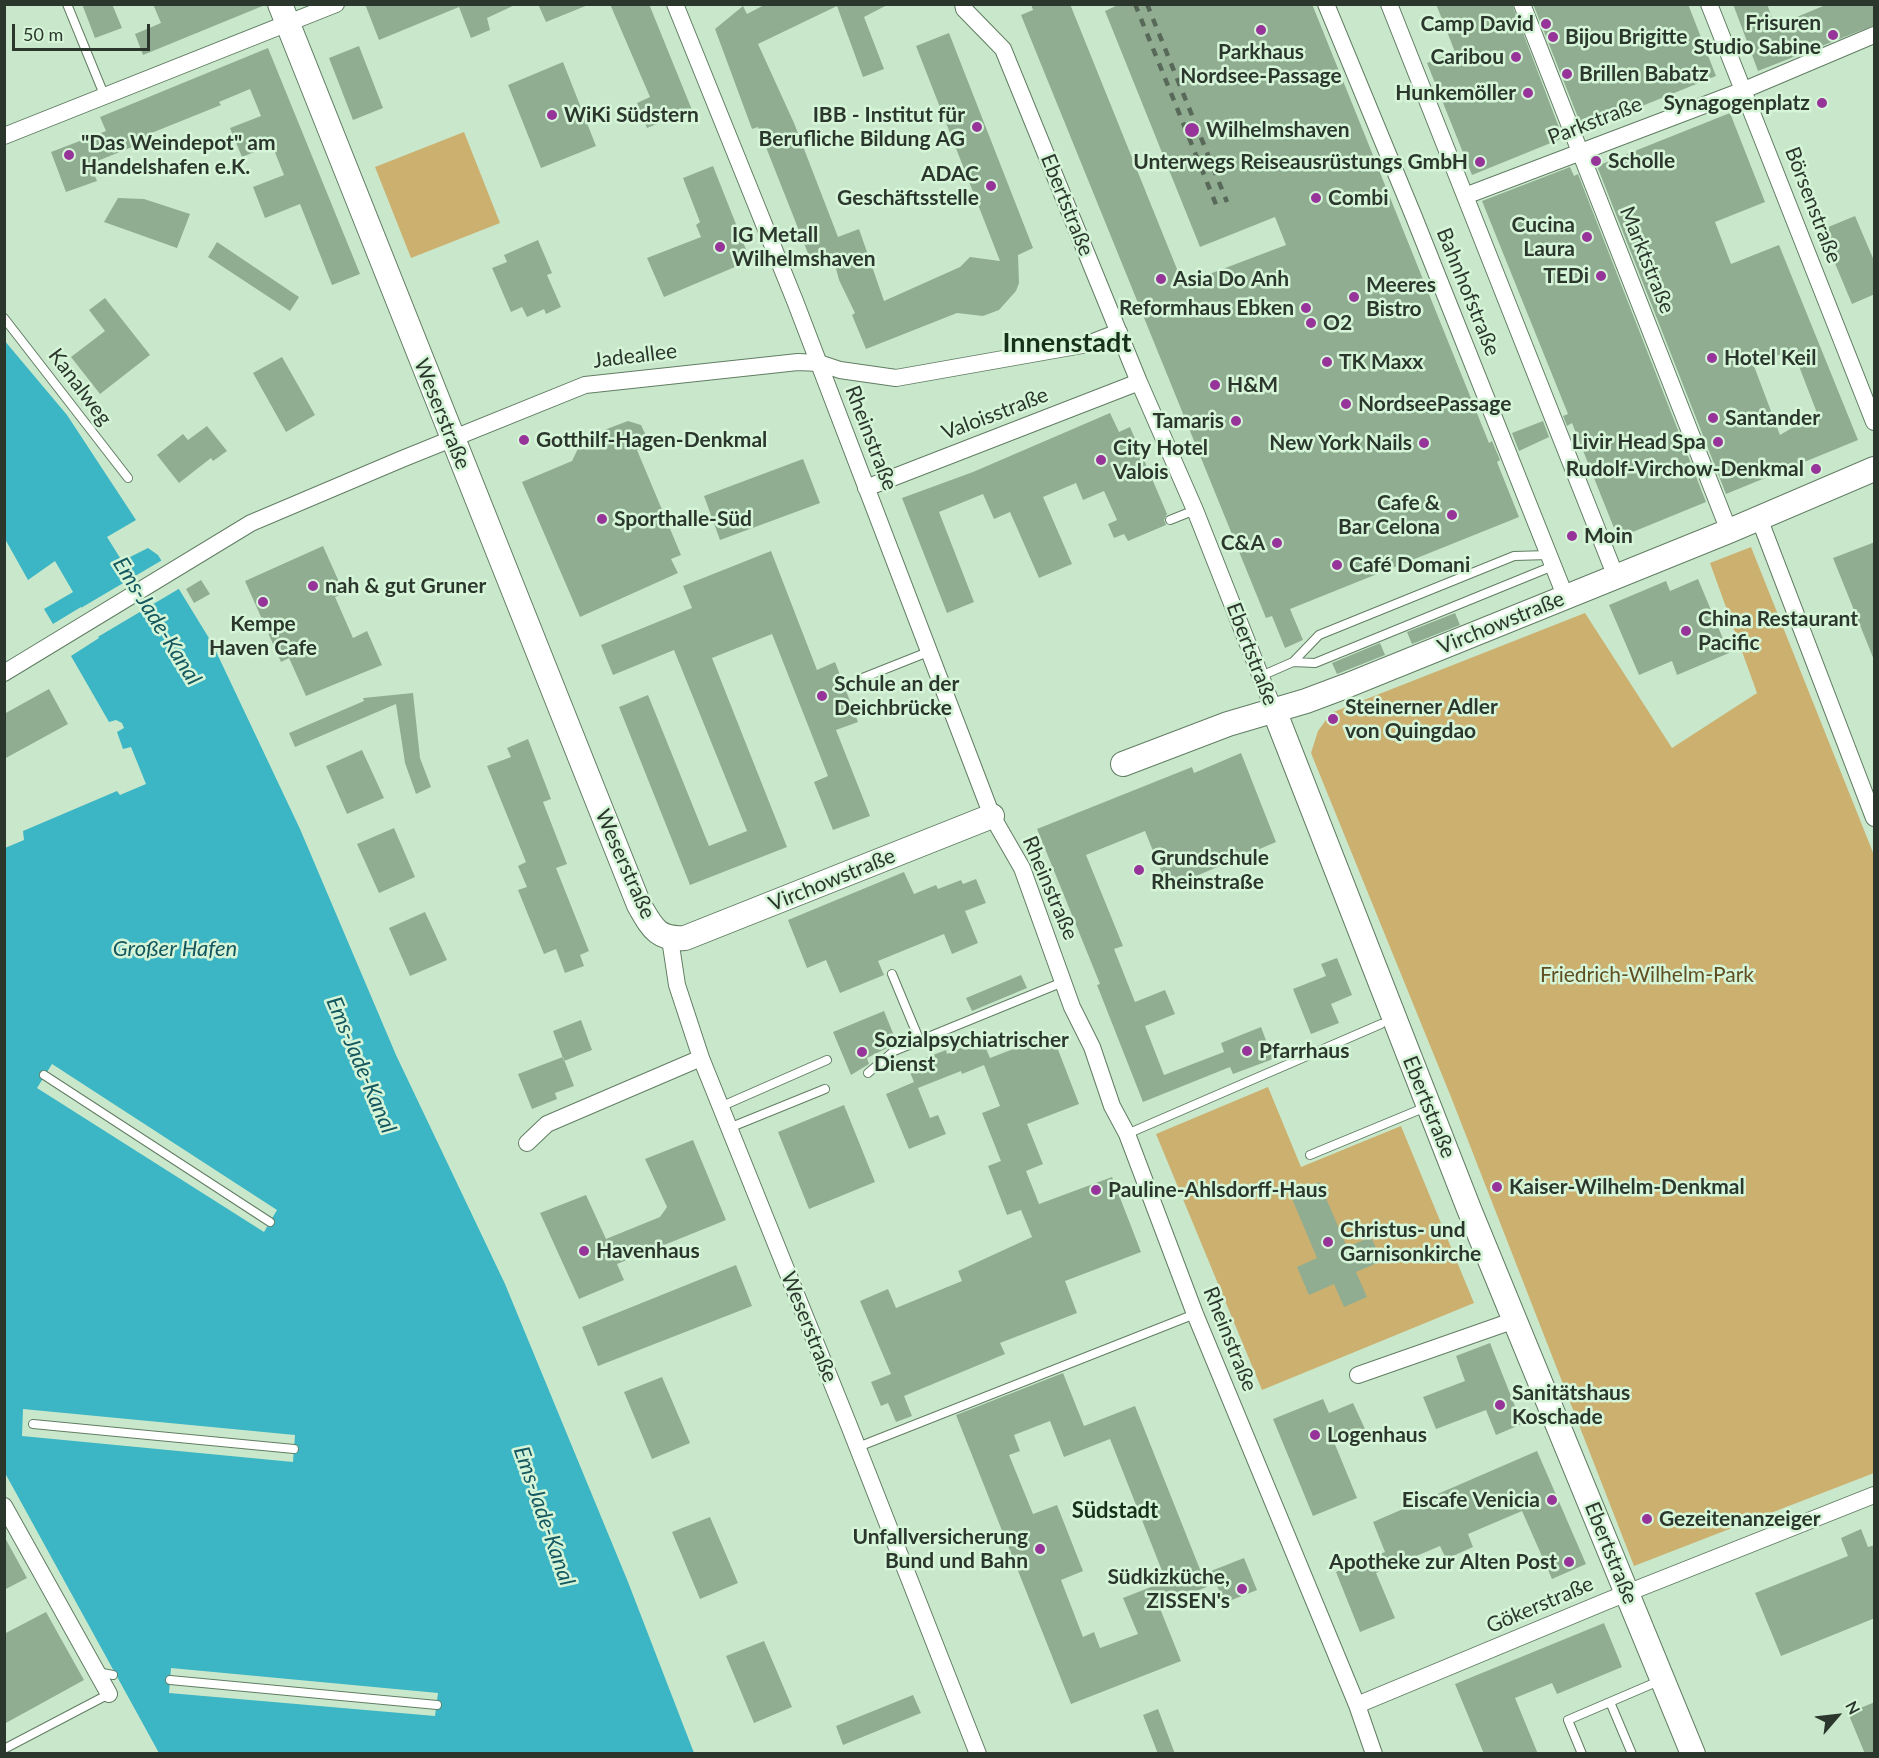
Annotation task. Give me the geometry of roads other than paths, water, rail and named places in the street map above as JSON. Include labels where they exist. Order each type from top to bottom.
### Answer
[{"type":"street","points":[[4,136],[105,97],[284,14],[336,4]]},
{"type":"street","name":"Rheinstraße","points":[[675,4],[819,363],[992,816],[1022,868],[1041,928],[1053,950],[1063,982],[1092,1047],[1112,1106],[1127,1134],[1195,1314],[1357,1705],[1374,1754]]},
{"type":"street","name":"Bahnhofstraße","points":[[1326,4],[1566,598]]},
{"type":"street","name":"Bahnhofstraße","points":[[1389,4],[1616,577]]},
{"type":"street","name":"Marktstraße","points":[[1522,4],[1729,531]]},
{"type":"street","name":"Börsenstraße","points":[[1709,4],[1875,422]]},
{"type":"street","name":"Ebertstraße","points":[[965,6],[1003,49],[1139,382],[1195,510],[1274,710],[1388,1021],[1429,1106],[1693,1754]]},
{"type":"street","name":"Weserstraße","points":[[284,14],[639,905],[658,933],[670,939],[677,985],[701,1058],[858,1447],[978,1754]]},
{"type":"street","name":"Parkstraße","points":[[1466,196],[1579,150],[1744,90],[1875,35]]},
{"type":"street","name":"Jadeallee","points":[[4,673],[251,524],[585,385],[761,365],[819,363],[840,370],[896,378],[1088,344],[1119,332]]},
{"type":"street","name":"Valoisstraße","points":[[866,488],[1139,382]]},
{"type":"street","name":"Virchowstraße","points":[[1123,764],[1228,724],[1314,698],[1566,598],[1875,469]]},
{"type":"street","points":[[1759,518],[1875,818]]},
{"type":"street","name":"Virchowstraße","points":[[670,939],[685,938],[992,816]]},
{"type":"street","points":[[527,1143],[547,1124],[701,1058]]},
{"type":"street","points":[[1358,1375],[1515,1320]]},
{"type":"street","name":"Gökerstraße","points":[[1357,1705],[1627,1593],[1875,1496]]},
{"type":"street","points":[[4,1506],[105,1674],[109,1694]]},
{"type":"lane","points":[[67,4],[105,97]]},
{"type":"lane","name":"Kanalweg","points":[[4,318],[128,478]]},
{"type":"lane","points":[[1170,520],[1195,510]]},
{"type":"lane","points":[[1261,676],[1293,662],[1319,635],[1514,556],[1551,560]]},
{"type":"lane","points":[[1293,662],[1315,663],[1551,560]]},
{"type":"lane","points":[[861,679],[928,652]]},
{"type":"lane","points":[[891,974],[919,1039]]},
{"type":"lane","points":[[868,1072],[894,1051],[919,1039],[1063,982]]},
{"type":"lane","points":[[1127,1134],[1388,1021]]},
{"type":"lane","points":[[720,1107],[827,1060]]},
{"type":"lane","points":[[44,1076],[270,1222]]},
{"type":"lane","points":[[728,1129],[825,1089]]},
{"type":"lane","points":[[1310,1155],[1429,1106]]},
{"type":"lane","points":[[858,1447],[1195,1314]]},
{"type":"lane","points":[[33,1424],[294,1449]]},
{"type":"lane","points":[[170,1680],[436,1705]]},
{"type":"lane","points":[[1581,1754],[1568,1720],[1663,1680]]},
{"type":"lane","points":[[4,1749],[109,1694]]},
{"type":"lane","points":[[1610,1702],[1632,1754]]},
{"type":"water","name":"Großer Hafen","points":[[4,340],[67,415],[136,520],[107,537],[122,561],[148,548],[158,555],[212,643],[300,829],[396,1055],[505,1284],[628,1582],[694,1753],[159,1753],[5,1473],[5,848],[24,840],[23,831],[117,791],[120,795],[146,784],[131,747],[123,749],[117,732],[124,728],[122,723],[116,720],[109,722],[71,656],[99,638],[81,607],[53,624],[44,609],[73,592],[55,561],[28,580],[5,539]],"holes":[[[52,1064],[277,1210],[264,1232],[37,1088]],[[23,1409],[295,1435],[293,1462],[22,1436]],[[171,1668],[438,1693],[435,1716],[169,1693]]]},
{"type":"railway","points":[[1135,4],[1217,207]]},
{"type":"railway","points":[[1147,4],[1227,202]]},
{"type":"place","name":"Camp David","points":[[1546,24]]},
{"type":"place","name":"Parkhaus Nordsee-Passage","points":[[1261,30]]},
{"type":"place","name":"Frisuren Studio Sabine","points":[[1833,35]]},
{"type":"place","name":"Bijou Brigitte","points":[[1553,37]]},
{"type":"place","name":"Caribou","points":[[1516,57]]},
{"type":"place","name":"Brillen Babatz","points":[[1567,74]]},
{"type":"place","name":"Hunkemöller","points":[[1528,93]]},
{"type":"place","name":"Synagogenplatz","points":[[1822,103]]},
{"type":"place","name":"WiKi Südstern","points":[[552,115]]},
{"type":"place","name":"IBB - Institut für Berufliche Bildung AG","points":[[977,127]]},
{"type":"place","name":"Wilhelmshaven","points":[[1192,130]]},
{"type":"place","name":"\"Das Weindepot\" am Handelshafen e.K.","points":[[69,155]]},
{"type":"place","name":"Scholle","points":[[1596,161]]},
{"type":"place","name":"Unterwegs Reiseausrüstungs GmbH","points":[[1480,162]]},
{"type":"place","name":"ADAC Geschäftsstelle","points":[[991,186]]},
{"type":"place","name":"Combi","points":[[1316,198]]},
{"type":"place","name":"Cucina Laura","points":[[1587,237]]},
{"type":"place","name":"IG Metall Wilhelmshaven","points":[[720,247]]},
{"type":"place","name":"TEDi","points":[[1601,276]]},
{"type":"place","name":"Asia Do Anh","points":[[1161,279]]},
{"type":"place","name":"Meeres Bistro","points":[[1354,297]]},
{"type":"place","name":"Reformhaus Ebken","points":[[1306,308]]},
{"type":"place","name":"O2","points":[[1311,323]]},
{"type":"place","name":"Hotel Keil","points":[[1712,358]]},
{"type":"place","name":"TK Maxx","points":[[1327,362]]},
{"type":"place","name":"H&M","points":[[1215,385]]},
{"type":"place","name":"NordseePassage","points":[[1346,404]]},
{"type":"place","name":"Santander","points":[[1713,418]]},
{"type":"place","name":"Tamaris","points":[[1236,421]]},
{"type":"place","name":"Gotthilf-Hagen-Denkmal","points":[[524,440]]},
{"type":"place","name":"Livir Head Spa","points":[[1718,442]]},
{"type":"place","name":"New York Nails","points":[[1424,443]]},
{"type":"place","name":"City Hotel Valois","points":[[1101,460]]},
{"type":"place","name":"Rudolf-Virchow-Denkmal","points":[[1816,469]]},
{"type":"place","name":"Cafe & Bar Celona","points":[[1452,515]]},
{"type":"place","name":"Sporthalle-Süd","points":[[602,519]]},
{"type":"place","name":"Moin","points":[[1572,536]]},
{"type":"place","name":"C&A","points":[[1277,543]]},
{"type":"place","name":"Café Domani","points":[[1337,565]]},
{"type":"place","name":"nah & gut Gruner","points":[[313,586]]},
{"type":"place","name":"Kempe Haven Cafe","points":[[263,602]]},
{"type":"place","name":"China Restaurant Pacific","points":[[1686,631]]},
{"type":"place","name":"Schule an der Deichbrücke","points":[[822,696]]},
{"type":"place","name":"Steinerner Adler von Quingdao","points":[[1333,719]]},
{"type":"place","name":"Grundschule Rheinstraße","points":[[1139,870]]},
{"type":"place","name":"Pfarrhaus","points":[[1247,1051]]},
{"type":"place","name":"Sozialpsychiatrischer Dienst","points":[[862,1052]]},
{"type":"place","name":"Kaiser-Wilhelm-Denkmal","points":[[1497,1187]]},
{"type":"place","name":"Pauline-Ahlsdorff-Haus","points":[[1096,1190]]},
{"type":"place","name":"Christus- und Garnisonkirche","points":[[1328,1242]]},
{"type":"place","name":"Havenhaus","points":[[584,1251]]},
{"type":"place","name":"Sanitätshaus Koschade","points":[[1500,1405]]},
{"type":"place","name":"Logenhaus","points":[[1315,1435]]},
{"type":"place","name":"Eiscafe Venicia","points":[[1552,1500]]},
{"type":"place","name":"Gezeitenanzeiger","points":[[1647,1519]]},
{"type":"place","name":"Unfallversicherung Bund und Bahn","points":[[1040,1549]]},
{"type":"place","name":"Apotheke zur Alten Post","points":[[1569,1562]]},
{"type":"place","name":"Südkizküche, ZISSEN's","points":[[1242,1589]]},
{"type":"district","name":"Innenstadt","points":[[1067,343]]},
{"type":"district","name":"Südstadt","points":[[1115,1511]]},
{"type":"water label","name":"Ems-Jade-Kanal","points":[[157,621]]},
{"type":"water label","name":"Ems-Jade-Kanal","points":[[361,1065]]},
{"type":"water label","name":"Ems-Jade-Kanal","points":[[544,1516]]},
{"type":"park label","name":"Friedrich-Wilhelm-Park","points":[[1647,975]]}]
